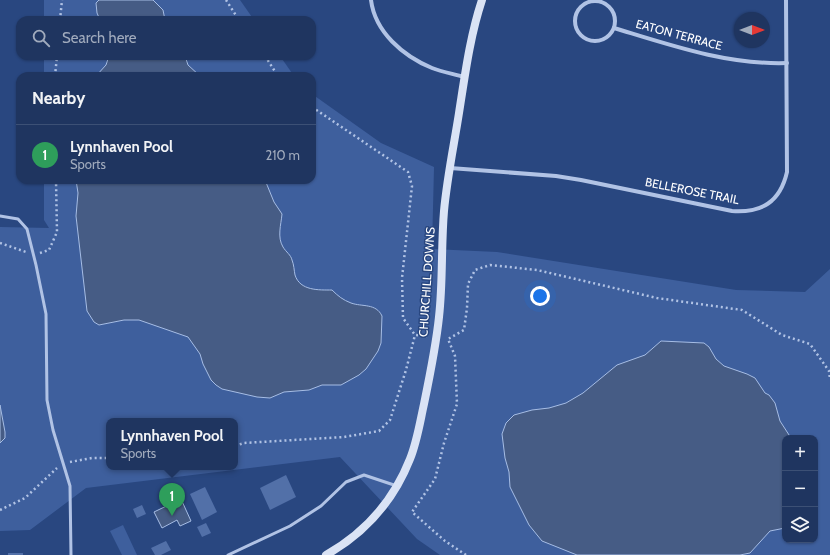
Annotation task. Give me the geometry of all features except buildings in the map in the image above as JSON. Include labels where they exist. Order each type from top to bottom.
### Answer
[{"type":"street","points":[[371,0],[372,9],[378,23],[388,38],[409,56],[433,68],[465,77]]},
{"type":"street","name":"CHURCHILL DOWNS","points":[[326,555],[353,538],[382,508],[397,486],[410,459],[416,439],[434,353],[439,317],[444,211],[450,168],[473,34],[482,0]]},
{"type":"street","points":[[597,0],[605,3],[612,10],[615,19],[614,28],[610,36],[602,41],[592,42],[584,39],[577,32],[574,24],[575,14],[580,7],[588,2],[597,0]]},
{"type":"street","name":"BELLEROSE TRAIL","points":[[450,168],[556,176],[732,211],[762,208],[779,194],[787,172],[786,0]]},
{"type":"street","name":"EATON TERRACE","points":[[614,28],[707,55],[763,64],[786,63]]},
{"type":"lane","points":[[0,216],[18,219],[27,229],[46,314],[47,400],[52,430],[70,486],[71,555]]},
{"type":"lane","points":[[228,555],[290,526],[321,506],[346,482],[364,476],[397,486]]},
{"type":"path","points":[[60,16],[62,0]]},
{"type":"path","points":[[226,0],[237,16]]},
{"type":"path","points":[[55,72],[57,60]]},
{"type":"path","points":[[267,60],[275,72]]},
{"type":"path","points":[[238,445],[244,443],[344,437],[379,431],[390,420],[406,370],[415,335],[403,318],[402,278],[412,186],[408,172],[316,111]]},
{"type":"path","points":[[0,243],[33,255],[49,250],[57,232],[56,184]]},
{"type":"path","points":[[466,555],[445,541],[412,512],[435,479],[444,443],[457,404],[455,356],[448,339],[464,330],[468,284],[475,270],[490,265],[537,270],[657,298],[742,310],[782,335],[810,344],[829,371],[830,379]]},
{"type":"path","points":[[0,510],[25,498],[63,463],[92,458],[106,458]]},
{"type":"shaded area","points":[[44,0],[240,0],[251,16],[44,16]]},
{"type":"shaded area","points":[[99,0],[153,0],[163,10],[164,16],[98,16],[96,3]]},
{"type":"shaded area","points":[[44,60],[283,60],[291,72],[44,72]]},
{"type":"shaded area","points":[[108,60],[186,60],[188,65],[196,72],[100,72],[106,65]]},
{"type":"shaded area","points":[[316,97],[381,143],[434,167],[432,249],[497,252],[736,290],[805,292],[830,269],[830,555],[440,555],[417,539],[340,457],[238,469],[238,418],[106,418],[106,470],[233,470],[86,488],[30,530],[0,531],[0,227],[49,228],[44,220],[44,184],[316,184]]},
{"type":"shaded area","points":[[77,184],[267,184],[274,202],[282,214],[280,239],[283,247],[290,255],[297,280],[305,287],[321,290],[332,290],[348,302],[376,309],[382,316],[381,343],[378,351],[366,369],[359,375],[341,385],[322,385],[309,390],[284,392],[270,398],[257,397],[222,389],[216,385],[211,380],[200,354],[188,337],[139,320],[124,320],[99,325],[94,322],[87,311],[76,216],[78,193]]},
{"type":"shaded area","points":[[661,341],[704,343],[709,347],[716,359],[724,366],[755,378],[765,393],[769,395],[775,403],[780,421],[789,435],[782,435],[782,529],[770,531],[750,553],[740,555],[577,555],[542,541],[529,525],[510,487],[509,472],[505,458],[502,434],[506,423],[514,415],[566,403],[583,393],[617,365],[645,355]]},
{"type":"shaded area","points":[[0,405],[5,438],[0,443]]},
{"type":"shaded area","points":[[181,499],[191,521],[180,526],[177,520],[162,528],[154,512]]},
{"type":"shaded area","points":[[123,525],[137,555],[122,555],[110,531]]},
{"type":"place","name":"Lynnhaven Pool","points":[[172,516]]}]
